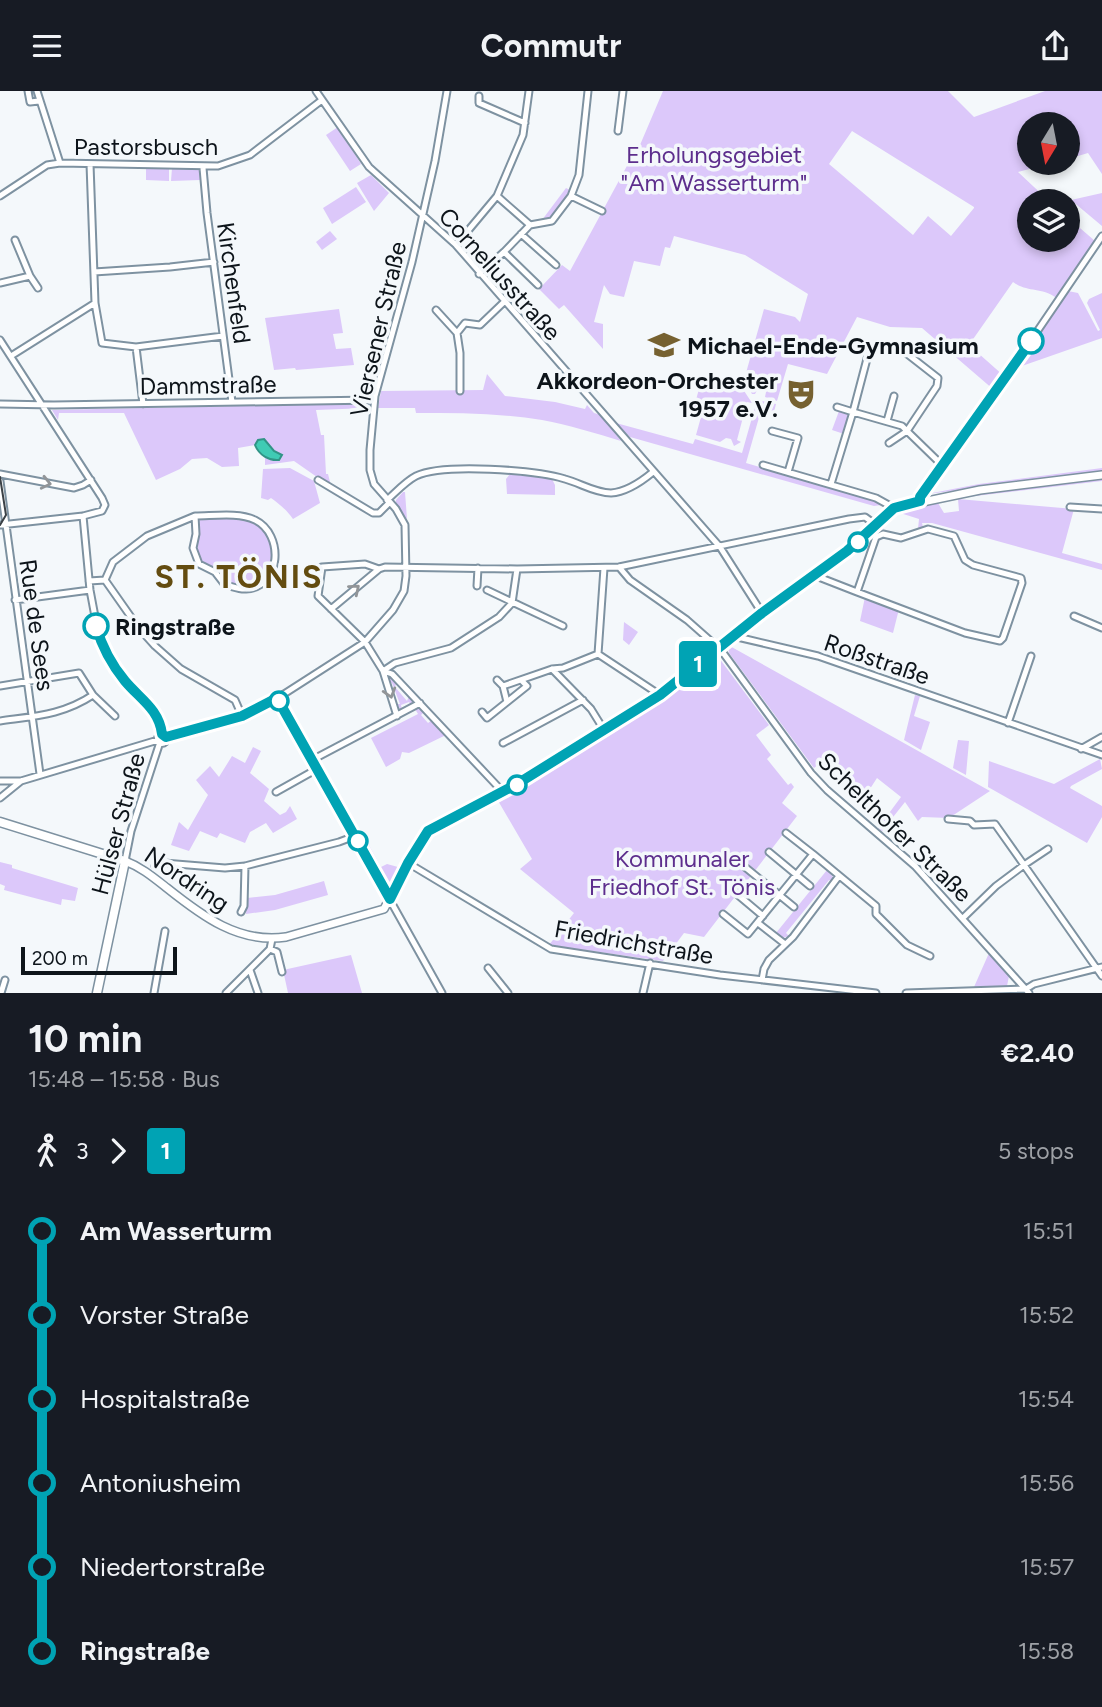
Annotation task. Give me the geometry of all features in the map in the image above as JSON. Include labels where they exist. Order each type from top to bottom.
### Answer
[{"type":"main road","name":"Nordring","points":[[0,822],[125,861]]},
{"type":"main road","name":"Hülser Straße","points":[[97,993],[104,959],[103,949],[108,927],[114,916],[125,861]]},
{"type":"street","points":[[29,91],[30,102],[39,101]]},
{"type":"street","points":[[37,91],[60,163]]},
{"type":"street","name":"Viersener Straße","points":[[21,781],[242,716],[277,698],[365,642],[393,610],[404,591],[405,525],[401,515],[374,484],[370,470],[374,400],[423,214],[447,91]]},
{"type":"street","points":[[456,246],[497,196],[517,151],[529,91]]},
{"type":"street","points":[[479,274],[530,225],[552,222],[570,196],[581,163],[588,91]]},
{"type":"street","points":[[618,131],[623,91]]},
{"type":"street","name":"Corneliusstraße","points":[[318,92],[369,166],[456,246],[720,547],[762,613]]},
{"type":"street","points":[[479,96],[479,103],[524,123]]},
{"type":"street","name":"Pastorsbusch","points":[[0,196],[47,165],[60,163],[203,168],[232,163],[250,155],[322,100]]},
{"type":"street","points":[[90,164],[95,303],[102,343],[136,347],[223,336]]},
{"type":"street","name":"Kirchenfeld","points":[[203,168],[206,212],[232,402]]},
{"type":"street","points":[[497,196],[530,225]]},
{"type":"street","points":[[570,196],[602,211]]},
{"type":"street","points":[[521,234],[556,265]]},
{"type":"street","points":[[920,501],[920,497],[1102,236]]},
{"type":"street","points":[[15,240],[38,288]]},
{"type":"street","points":[[504,252],[538,285]]},
{"type":"street","points":[[94,272],[214,262]]},
{"type":"street","points":[[0,283],[30,276]]},
{"type":"street","points":[[11,356],[95,303]]},
{"type":"street","points":[[457,333],[465,323],[480,325],[504,303]]},
{"type":"street","points":[[436,310],[457,333],[460,390]]},
{"type":"street","points":[[0,339],[105,505],[102,511],[83,516],[3,525]]},
{"type":"street","points":[[136,347],[143,404]]},
{"type":"street","points":[[831,484],[868,355],[876,348],[884,347],[906,353],[938,378],[937,386],[907,431],[889,443]]},
{"type":"street","points":[[887,421],[894,396]]},
{"type":"street","name":"Dammstraße","points":[[0,404],[374,400]]},
{"type":"street","points":[[837,407],[902,426],[943,465]]},
{"type":"street","points":[[772,431],[798,438],[788,472]]},
{"type":"street","points":[[763,465],[876,498],[894,508]]},
{"type":"street","points":[[318,480],[373,513],[379,513],[388,501],[417,476],[448,471],[522,470],[611,493],[629,488],[653,472]]},
{"type":"street","points":[[390,899],[428,831],[524,780],[660,695],[762,613],[816,576],[894,508],[980,490],[1102,475]]},
{"type":"street","points":[[0,478],[9,477],[74,488],[91,480]]},
{"type":"street","name":"Rue de Sees","points":[[0,478],[3,525],[40,774]]},
{"type":"street","points":[[1070,507],[1102,509]]},
{"type":"street","points":[[83,516],[90,590],[99,638],[108,658],[132,690],[153,708],[160,720],[162,738]]},
{"type":"street","points":[[105,580],[113,562],[147,536],[195,516],[242,517],[254,519],[266,527],[276,550],[275,564],[263,583],[247,589],[225,585],[215,572],[199,564],[192,548],[196,534],[195,516]]},
{"type":"street","points":[[397,716],[383,671],[365,642],[317,596],[322,567],[365,564],[379,569],[619,567],[849,519],[865,517],[876,525]]},
{"type":"street","points":[[816,576],[857,592],[965,633],[1000,641],[1022,583],[1021,578],[973,565],[965,560],[954,536],[928,529],[901,538],[883,534],[876,537],[857,592]]},
{"type":"street","points":[[0,559],[9,555]]},
{"type":"street","name":"Schelthofer Straße","points":[[619,567],[630,580],[687,620],[718,647],[819,781],[915,866],[1027,991]]},
{"type":"street","points":[[477,586],[478,568]]},
{"type":"street","points":[[598,654],[604,568]]},
{"type":"street","points":[[331,609],[379,569]]},
{"type":"street","points":[[383,671],[395,663],[451,648],[499,617],[512,603],[517,569]]},
{"type":"street","points":[[89,581],[105,580]]},
{"type":"street","points":[[105,580],[155,646],[181,669],[235,700],[242,716]]},
{"type":"street","points":[[15,600],[90,590]]},
{"type":"street","points":[[487,590],[563,626]]},
{"type":"street","points":[[1074,616],[1102,628]]},
{"type":"street","name":"Roßstraße","points":[[733,636],[818,656],[1102,755]]},
{"type":"street","points":[[503,686],[598,654]]},
{"type":"street","points":[[598,654],[660,695]]},
{"type":"street","points":[[1008,723],[1031,656]]},
{"type":"street","points":[[552,669],[583,700],[604,730]]},
{"type":"street","points":[[383,671],[393,674],[502,791]]},
{"type":"street","points":[[0,686],[79,673],[93,695],[115,716]]},
{"type":"street","points":[[497,680],[503,686],[506,702]]},
{"type":"street","points":[[482,712],[487,718],[527,686],[522,681]]},
{"type":"street","points":[[0,721],[63,711],[93,695]]},
{"type":"street","points":[[277,698],[442,993]]},
{"type":"street","points":[[503,743],[583,700]]},
{"type":"street","points":[[312,760],[420,703]]},
{"type":"street","points":[[1081,749],[1102,737]]},
{"type":"street","name":"Hülser Straße","points":[[125,861],[131,831],[162,738]]},
{"type":"street","points":[[276,792],[317,769]]},
{"type":"street","points":[[0,781],[21,781]]},
{"type":"street","points":[[0,798],[21,781]]},
{"type":"street","points":[[948,819],[970,821],[974,825],[995,824],[1102,976]]},
{"type":"street","points":[[786,833],[876,907],[876,914],[907,945],[930,956]]},
{"type":"street","points":[[155,866],[164,863],[225,868],[245,866],[355,836]]},
{"type":"street","points":[[963,918],[996,886],[1048,849]]},
{"type":"street","points":[[769,852],[810,885]]},
{"type":"street","points":[[723,914],[748,934],[813,855]]},
{"type":"street","name":"Nordring","points":[[125,861],[147,872],[220,926],[244,935],[272,939],[310,931],[384,909],[390,899]]},
{"type":"street","name":"Friedrichstraße","points":[[408,863],[551,949],[762,980],[876,993]]},
{"type":"street","points":[[740,863],[794,907]]},
{"type":"street","points":[[242,912],[245,866]]},
{"type":"street","points":[[762,980],[766,964],[839,876]]},
{"type":"street","points":[[738,895],[763,916]]},
{"type":"street","points":[[758,923],[785,944]]},
{"type":"street","points":[[154,993],[165,931]]},
{"type":"street","points":[[226,993],[270,949],[272,939]]},
{"type":"street","points":[[270,949],[277,952],[282,972]]},
{"type":"street","points":[[643,993],[650,963]]},
{"type":"street","points":[[488,968],[508,993]]},
{"type":"street","points":[[906,993],[1027,991],[1034,984],[1098,968]]},
{"type":"street","points":[[250,970],[258,993]]},
{"type":"street","points":[[1,993],[5,980]]},
{"type":"green space","name":"Erholungsgebiet \"Am Wasserturm\"","points":[[663,91],[948,91],[974,117],[1045,91],[1102,91],[1102,174],[1088,153],[1080,155],[1080,112],[1017,112],[1017,175],[1021,175],[1036,189],[1017,189],[1017,252],[1080,252],[1080,228],[1095,241],[1057,298],[1013,282],[969,345],[1004,376],[994,390],[922,328],[890,327],[857,317],[827,374],[788,364],[777,401],[765,397],[766,392],[757,390],[752,394],[744,380],[764,309],[795,317],[800,322],[808,294],[745,255],[674,236],[670,248],[665,247],[660,266],[634,261],[624,297],[610,294],[604,285],[594,322],[603,324],[603,349],[564,305],[559,309],[539,289],[562,265],[570,271],[635,151],[637,152]],"holes":[[[852,131],[974,208],[951,236],[928,216],[913,235],[829,164]]]},
{"type":"green space","points":[[338,127],[361,164],[350,171],[326,135]]},
{"type":"green space","points":[[146,167],[169,168],[169,181],[146,180]]},
{"type":"green space","points":[[172,168],[199,169],[200,180],[171,181]]},
{"type":"green space","points":[[371,175],[389,193],[374,211],[357,183]]},
{"type":"green space","points":[[356,187],[366,202],[332,224],[323,208]]},
{"type":"green space","points":[[566,188],[570,190],[553,216],[542,220]]},
{"type":"green space","points":[[1102,193],[1102,226],[1080,208],[1080,198]]},
{"type":"green space","points":[[330,231],[337,239],[322,250],[316,242]]},
{"type":"green space","points":[[1068,291],[1078,293],[1098,331],[1100,330],[1087,303],[1089,299],[1102,293],[1102,338],[1019,367]]},
{"type":"green space","points":[[339,309],[343,333],[333,334],[336,349],[351,348],[354,365],[274,370],[265,318]]},
{"type":"green space","points":[[487,374],[505,396],[585,409],[587,405],[594,413],[601,415],[621,441],[542,420],[479,414],[416,413],[415,408],[378,408],[381,391],[483,390]]},
{"type":"green space","points":[[697,377],[709,381],[735,377],[752,403],[747,402],[737,440],[741,442],[734,446],[731,439],[726,438],[720,442],[696,435],[701,417],[692,414],[699,389],[694,387]]},
{"type":"green space","points":[[757,400],[776,404],[774,412],[762,407],[746,463],[879,502],[881,505],[874,506],[630,437],[616,423],[693,444],[695,439],[742,453]]},
{"type":"green space","points":[[369,403],[368,408],[316,410],[321,435],[324,435],[326,474],[330,482],[327,484],[294,461],[265,465],[265,457],[270,460],[279,453],[258,440],[255,445],[238,448],[239,466],[222,467],[207,458],[192,459],[180,469],[156,480],[124,413],[59,413],[58,420],[52,410]]},
{"type":"green space","points":[[839,411],[849,413],[844,434],[832,430]]},
{"type":"green space","points":[[290,468],[314,481],[320,503],[293,519],[271,498],[261,498],[263,469]]},
{"type":"green space","points":[[1102,468],[1102,473],[927,494],[979,484]]},
{"type":"green space","points":[[510,474],[552,479],[555,495],[507,494],[506,479]]},
{"type":"green space","points":[[1102,478],[1102,481],[967,497],[956,496]]},
{"type":"green space","points":[[405,492],[407,519],[396,504]]},
{"type":"green space","points":[[946,498],[938,503],[944,513],[959,511],[958,499],[1074,509],[1062,553],[1102,564],[1102,570],[932,523],[922,523],[923,527],[918,529],[919,519],[897,512]]},
{"type":"green space","points":[[889,517],[883,530],[874,532],[866,546],[833,569]]},
{"type":"green space","points":[[199,518],[237,518],[251,521],[266,532],[272,552],[270,563],[258,580],[248,584],[233,584],[216,569],[202,563],[195,550],[200,527]]},
{"type":"green space","points":[[865,597],[899,609],[893,633],[860,621]]},
{"type":"green space","points":[[624,622],[638,632],[629,645],[623,640]]},
{"type":"green space","points":[[728,645],[990,791],[949,818],[922,817],[918,821],[905,802],[882,831],[878,828],[901,797],[877,778],[866,795],[857,790],[856,786],[825,759],[814,768],[729,653]]},
{"type":"green space","name":"Kommunaler Friedhof St. Tönis","points":[[714,657],[719,658],[769,725],[756,735],[771,755],[767,759],[788,785],[791,783],[794,787],[782,803],[797,816],[704,937],[684,933],[663,961],[549,945],[574,913],[520,869],[532,859],[497,799],[526,785],[664,699]]},
{"type":"green space","points":[[389,676],[397,681],[395,687],[407,701],[409,696],[413,703],[401,705],[402,710],[395,704],[400,704],[392,683],[388,682]]},
{"type":"green space","points":[[915,695],[920,696],[914,716],[930,722],[921,750],[904,740]]},
{"type":"green space","points":[[419,708],[424,712],[421,715],[428,723],[432,720],[446,735],[409,753],[402,752],[400,759],[386,767],[371,738],[418,714],[415,709]]},
{"type":"green space","points":[[958,740],[969,741],[966,775],[953,768]]},
{"type":"green space","points":[[253,747],[261,751],[250,773],[269,789],[264,801],[280,815],[290,806],[297,819],[273,833],[266,823],[250,832],[245,843],[220,833],[217,838],[200,831],[189,851],[171,845],[179,822],[188,830],[208,795],[196,780],[210,766],[219,777],[232,756],[245,763]]},
{"type":"green space","points":[[1100,759],[1102,769],[1070,788],[1102,806],[1102,817],[1087,843],[988,787],[989,761],[1054,784]]},
{"type":"green space","points":[[359,830],[364,833],[381,867],[387,864],[398,867],[404,857],[406,858],[390,887]]},
{"type":"green space","points":[[0,862],[78,888],[75,901],[62,899],[61,905],[4,890],[5,886],[0,884]]},
{"type":"green space","points":[[827,870],[834,878],[833,882],[829,880],[786,933],[789,936],[783,938],[776,933]]},
{"type":"green space","points":[[324,881],[328,895],[275,910],[246,914],[247,898],[275,895]]},
{"type":"green space","points":[[989,953],[1009,976],[1007,986],[974,987]]},
{"type":"green space","points":[[351,955],[362,993],[288,993],[283,970]]},
{"type":"shaded area","points":[[264,439],[274,451],[282,455],[279,460],[265,457],[259,452],[255,445],[258,440]]},
{"type":"tram line","points":[[0,477],[6,515],[0,525]]},
{"type":"bus line","name":"1","points":[[96,626],[108,658],[132,690],[153,708],[160,720],[162,734],[166,737],[242,716],[277,698],[390,899],[428,831],[517,784],[660,695],[762,613],[816,576],[862,539],[894,508],[920,501],[920,497],[1031,341]]},
{"type":"place","name":"Michael-Ende-Gymnasium","points":[[664,345]]},
{"type":"place","name":"Akkordeon-Orchester 1957 e.V.","points":[[801,394]]},
{"type":"place","name":"Ringstraße","points":[[96,626]]},
{"type":"district","name":"ST. TÖNIS","points":[[239,577]]}]
